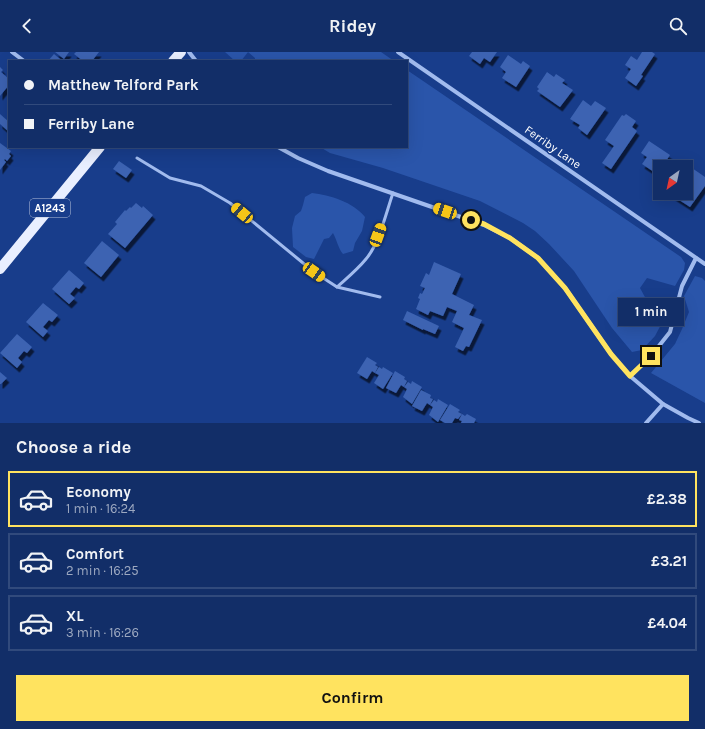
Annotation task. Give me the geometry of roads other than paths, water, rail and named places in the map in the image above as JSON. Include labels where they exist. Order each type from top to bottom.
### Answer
[{"type":"main road","points":[[174,60],[181,52]]},
{"type":"main road","name":"A1243","points":[[0,269],[99,148]]},
{"type":"street","points":[[12,52],[23,60]]},
{"type":"street","points":[[189,52],[195,60]]},
{"type":"street","name":"Ferriby Lane","points":[[398,52],[705,264]]},
{"type":"street","points":[[280,148],[328,171],[484,224],[510,238],[538,258],[565,288],[611,354],[630,376],[663,404],[699,423]]},
{"type":"street","points":[[630,376],[661,345],[670,332],[682,286],[696,258]]},
{"type":"street","points":[[646,423],[663,404]]},
{"type":"lane","points":[[137,158],[170,178],[201,186],[230,203],[314,272],[337,287],[380,297]]},
{"type":"lane","points":[[337,287],[367,258],[374,246],[393,193]]}]
